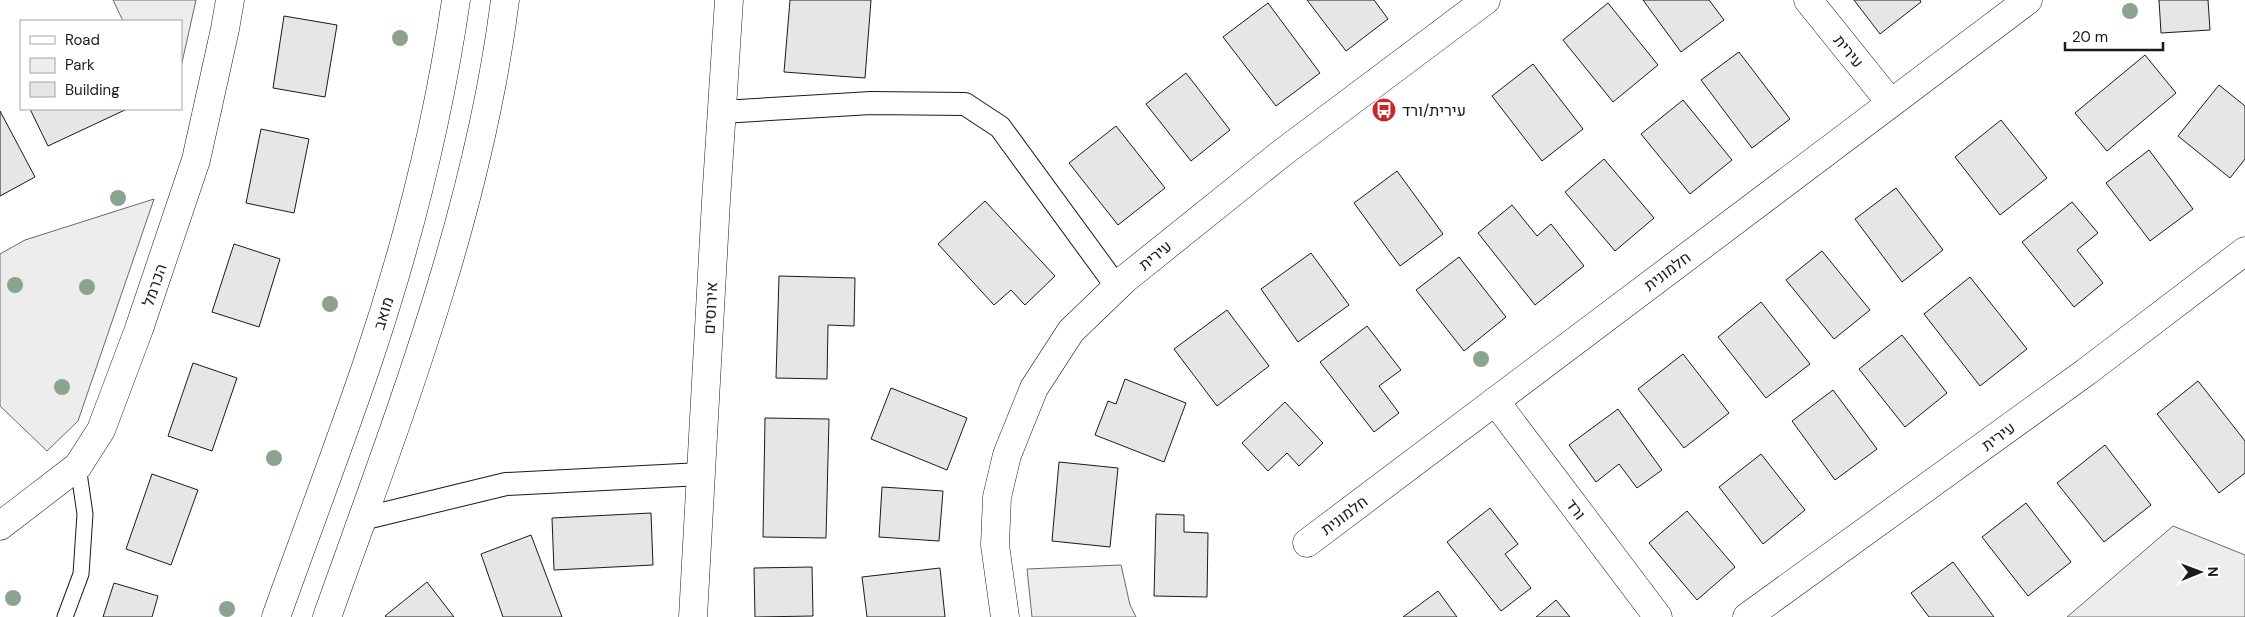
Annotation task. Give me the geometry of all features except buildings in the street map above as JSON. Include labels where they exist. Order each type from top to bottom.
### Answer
[{"type":"street","name":"הכרמל","points":[[0,526],[78,466],[101,430],[140,329],[196,160],[230,0]]},
{"type":"street","name":"מואב","points":[[276,617],[368,363],[396,269],[424,170],[444,78],[456,0]]},
{"type":"street","points":[[327,617],[413,378],[471,182],[491,87],[504,0]]},
{"type":"street","name":"אירוסים","points":[[693,617],[729,0]]},
{"type":"street","name":"עירית","points":[[1005,617],[995,545],[997,497],[1007,455],[1034,388],[1071,330],[1117,287],[1282,154],[1486,0]]},
{"type":"street","name":"עירית","points":[[1808,0],[1890,102]]},
{"type":"street","name":"חלמונית","points":[[1307,543],[1890,102],[2028,0]]},
{"type":"street","points":[[722,112],[871,103],[965,104],[1000,127],[1117,287]]},
{"type":"street","name":"עירית","points":[[1747,617],[2086,372],[2245,251]]},
{"type":"street","name":"ורד","points":[[1494,401],[1658,617]]},
{"type":"street","points":[[362,519],[506,484],[701,474]]},
{"type":"lane","points":[[65,617],[81,574],[85,514],[78,466]]},
{"type":"green space","points":[[113,0],[196,0],[182,63],[182,20],[123,20]]},
{"type":"green space","points":[[154,199],[78,421],[47,451],[0,406],[0,254],[25,240]]},
{"type":"green space","points":[[2173,526],[2245,555],[2245,617],[2067,617]]},
{"type":"green space","points":[[1121,565],[1130,605],[1136,617],[1032,617],[1027,569]]},
{"type":"place","name":"עירית/ורד","points":[[1384,110]]}]
